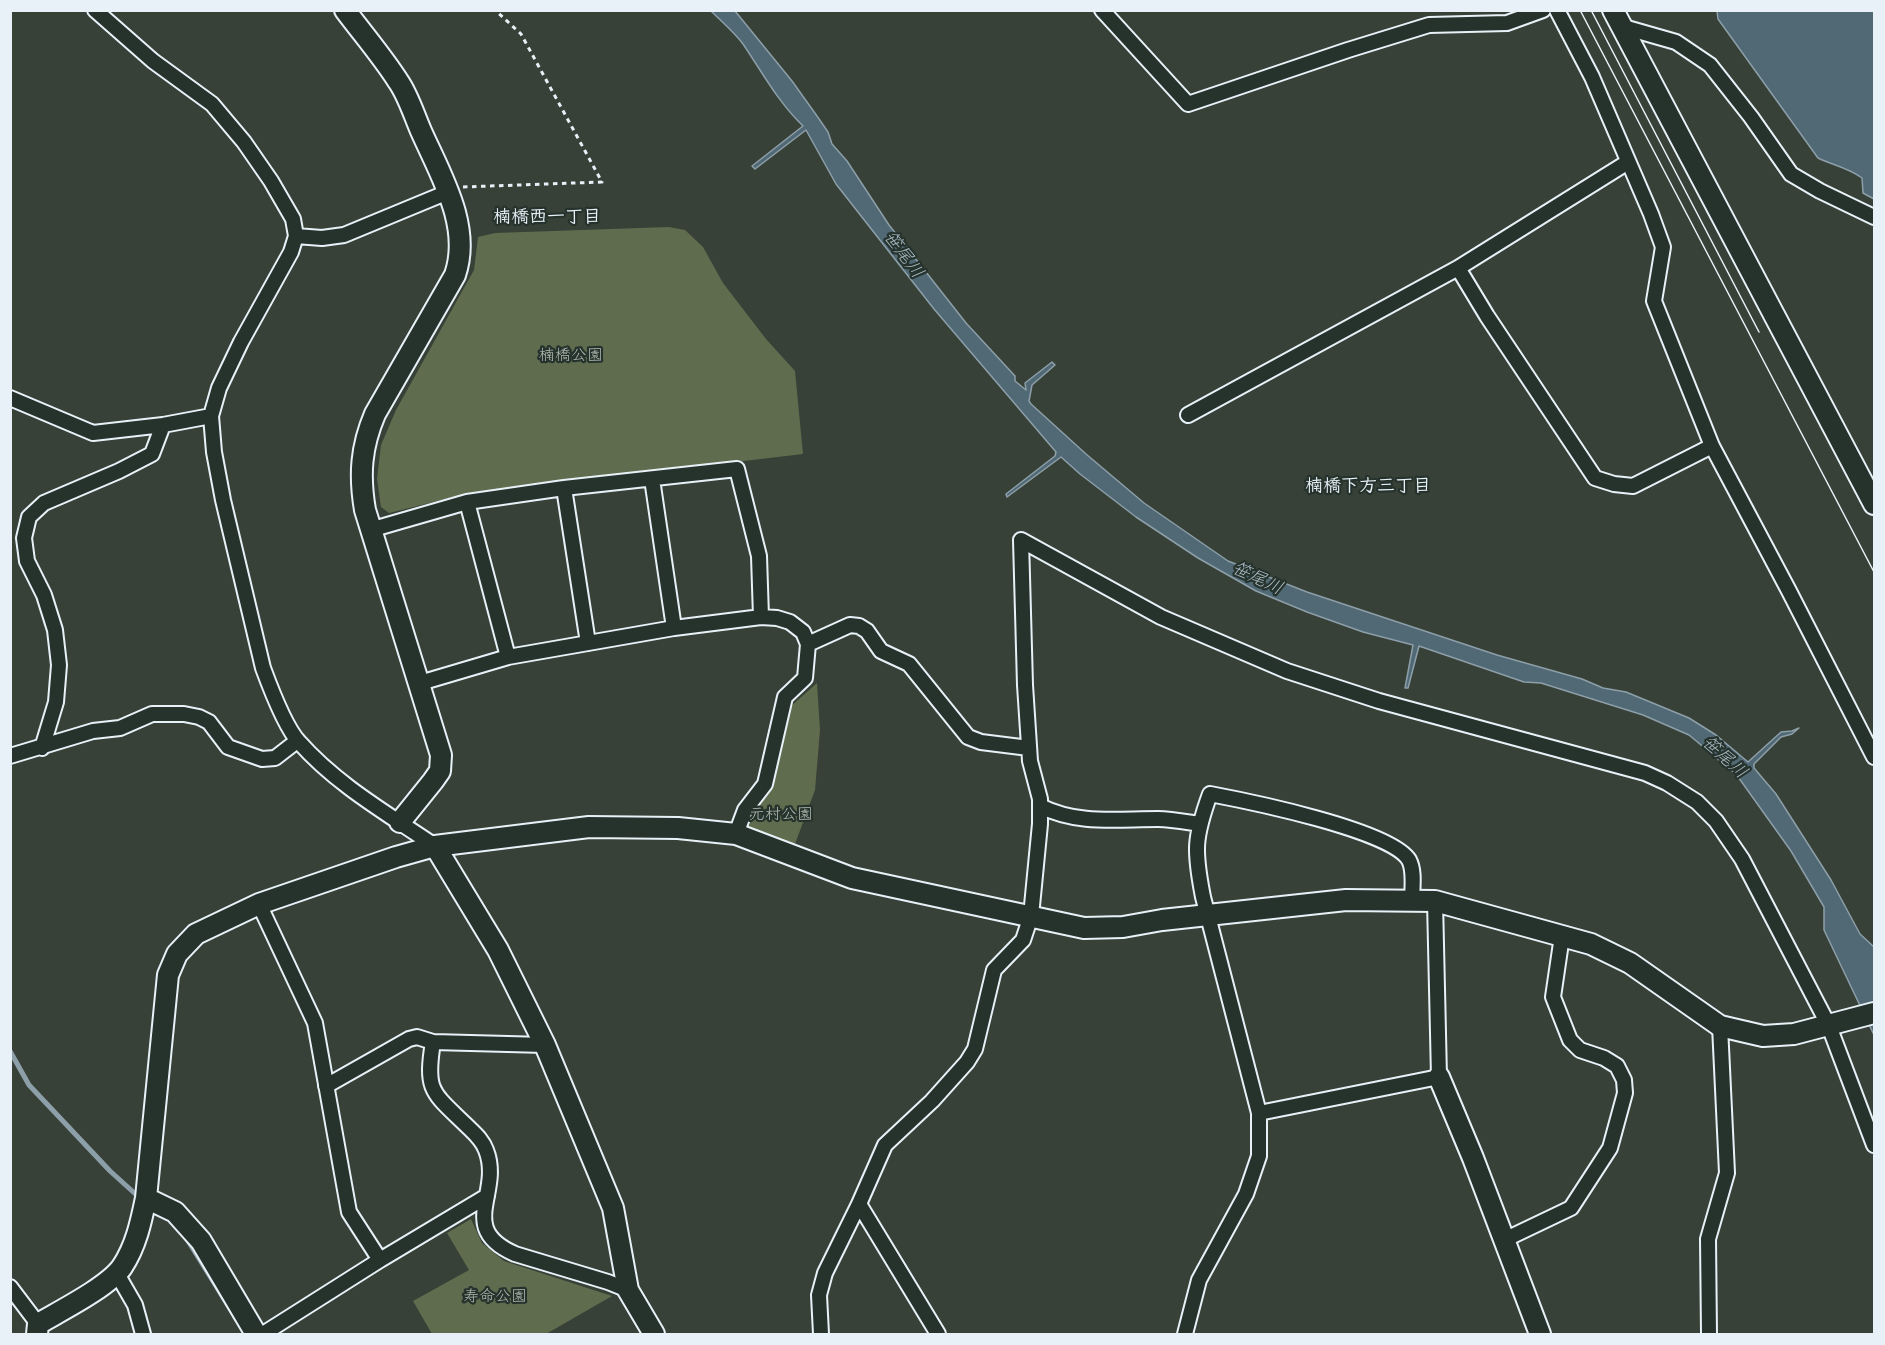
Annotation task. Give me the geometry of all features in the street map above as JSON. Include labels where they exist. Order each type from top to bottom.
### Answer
[{"type":"street","points":[[95,10],[153,61],[212,105],[244,142],[271,181],[293,219],[297,236],[291,252],[241,342],[219,388],[211,416],[214,452],[223,500],[262,668],[272,693],[297,741],[338,780],[435,846],[498,950],[545,1045],[613,1208],[628,1290],[654,1335]]},
{"type":"street","points":[[345,10],[399,83],[447,190],[460,240],[459,264],[455,275],[375,414],[367,433],[360,472],[370,530],[441,755],[440,771],[434,781],[399,822]]},
{"type":"street","points":[[1102,10],[1188,104],[1429,25],[1507,22],[1543,10]]},
{"type":"street","points":[[1557,10],[1592,77],[1663,247],[1654,301],[1712,446],[1875,757]]},
{"type":"street","points":[[1617,18],[1676,42],[1710,65],[1751,117],[1791,174],[1820,192],[1875,218]]},
{"type":"street","points":[[1617,18],[1875,504]]},
{"type":"street","points":[[1188,415],[1458,268],[1628,162]]},
{"type":"street","points":[[297,236],[322,238],[344,235],[447,190]]},
{"type":"street","points":[[1458,268],[1487,316],[1595,478],[1614,484],[1633,486],[1712,446]]},
{"type":"street","points":[[10,398],[93,433],[163,425],[211,416]]},
{"type":"street","points":[[42,748],[56,702],[59,665],[55,630],[44,595],[27,561],[24,538],[29,518],[44,503],[119,471],[152,454],[163,425]]},
{"type":"street","points":[[370,530],[467,502],[564,488],[737,469],[759,556],[761,617]]},
{"type":"street","points":[[652,479],[674,628]]},
{"type":"street","points":[[564,488],[588,643]]},
{"type":"street","points":[[467,502],[508,657]]},
{"type":"street","points":[[821,1335],[819,1295],[825,1273],[885,1144],[932,1101],[967,1062],[975,1049],[994,970],[1023,940],[1031,916],[1040,806],[1029,747],[1024,675],[1021,540],[1163,618],[1287,671],[1379,701],[1645,773],[1667,783],[1703,808],[1716,821],[1735,850],[1833,1025],[1875,1145]]},
{"type":"street","points":[[420,683],[508,657],[674,628],[761,617],[790,622],[803,632],[808,644],[805,678],[785,697],[765,784],[745,810],[736,834]]},
{"type":"street","points":[[808,644],[850,625],[859,626],[867,631],[881,651],[909,664],[968,737],[981,742],[1029,747]]},
{"type":"street","points":[[10,756],[93,731],[120,728],[152,714],[184,714],[199,717],[209,722],[228,747],[262,759],[275,758],[297,741]]},
{"type":"street","points":[[1185,1335],[1199,1280],[1246,1194],[1259,1156],[1259,1113],[1203,897],[1197,863],[1196,845],[1199,824],[1210,794],[1264,804],[1322,819],[1387,843],[1408,859],[1412,868],[1412,901]]},
{"type":"street","points":[[1040,806],[1058,815],[1078,819],[1161,819],[1199,824]]},
{"type":"street","points":[[10,1287],[38,1329],[92,1293],[121,1268],[139,1232],[146,1198],[168,975],[177,954],[196,934],[259,904],[435,846],[589,827],[678,828],[736,834],[852,878],[1084,928],[1122,927],[1346,900],[1435,901],[1591,944],[1630,963],[1720,1026],[1763,1036],[1794,1034],[1875,1013]]},
{"type":"street","points":[[1435,901],[1439,1077],[1473,1158],[1540,1335]]},
{"type":"street","points":[[259,904],[315,1023],[349,1212],[380,1260]]},
{"type":"street","points":[[1504,1240],[1571,1208],[1610,1148],[1624,1093],[1624,1080],[1617,1066],[1604,1058],[1580,1050],[1570,1040],[1553,997],[1562,936]]},
{"type":"street","points":[[1708,1335],[1708,1239],[1727,1173],[1720,1026]]},
{"type":"street","points":[[326,1086],[409,1038],[417,1037],[433,1042],[545,1045]]},
{"type":"street","points":[[433,1042],[429,1067],[430,1084],[437,1096],[480,1138],[487,1152],[490,1189],[483,1216],[490,1238],[503,1248],[628,1290]]},
{"type":"street","points":[[1259,1113],[1439,1077]]},
{"type":"street","points":[[263,1335],[380,1260],[487,1196]]},
{"type":"street","points":[[146,1198],[175,1212],[201,1241],[256,1335]]},
{"type":"street","points":[[859,1204],[938,1335]]},
{"type":"street","points":[[116,1272],[135,1305],[143,1335]]},
{"type":"path","points":[[447,190],[602,182],[522,34],[495,10]]},
{"type":"green space","name":"楠橋公園","points":[[669,227],[685,230],[703,247],[723,283],[766,339],[795,371],[803,454],[466,494],[389,513],[381,507],[377,479],[381,445],[396,410],[474,270],[478,237],[495,233]]},
{"type":"green space","name":"元村公園","points":[[817,683],[820,730],[815,790],[795,844],[748,830],[753,813],[772,787],[790,707]]},
{"type":"green space","name":"寿命公園","points":[[471,1219],[482,1243],[504,1261],[612,1296],[546,1334],[432,1334],[413,1301],[469,1270],[447,1233]]},
{"type":"water","name":"笹尾川","points":[[711,11],[735,11],[792,81],[828,132],[832,144],[847,161],[889,225],[966,323],[1015,376],[1015,381],[1026,390],[1025,383],[1052,362],[1055,365],[1032,385],[1029,401],[1031,404],[1144,503],[1228,561],[1307,592],[1497,655],[1582,679],[1603,688],[1626,692],[1689,718],[1716,735],[1748,762],[1781,732],[1799,728],[1792,734],[1781,737],[1754,764],[1754,768],[1776,794],[1831,880],[1860,934],[1874,947],[1874,1035],[1824,930],[1824,907],[1791,851],[1736,774],[1689,735],[1643,715],[1541,683],[1524,682],[1419,646],[1408,688],[1405,688],[1413,645],[1363,632],[1256,591],[1198,558],[1136,517],[1061,457],[1007,497],[1006,494],[1055,456],[1056,452],[934,309],[836,184],[806,130],[755,169],[752,166],[803,126],[778,97],[743,44]]},
{"type":"water","points":[[1717,11],[1874,11],[1874,199],[1863,193],[1862,178],[1818,158],[1718,19]]},
{"type":"waterway","points":[[10,1051],[29,1085],[110,1171],[141,1199]]},
{"type":"waterway","points":[[185,1236],[237,1320]]},
{"type":"tram line","points":[[1580,10],[1874,572]]},
{"type":"tram line","points":[[1591,10],[1759,332]]},
{"type":"district","name":"楠橋西一丁目","points":[[547,217]]},
{"type":"district","name":"楠橋下方三丁目","points":[[1368,486]]}]
